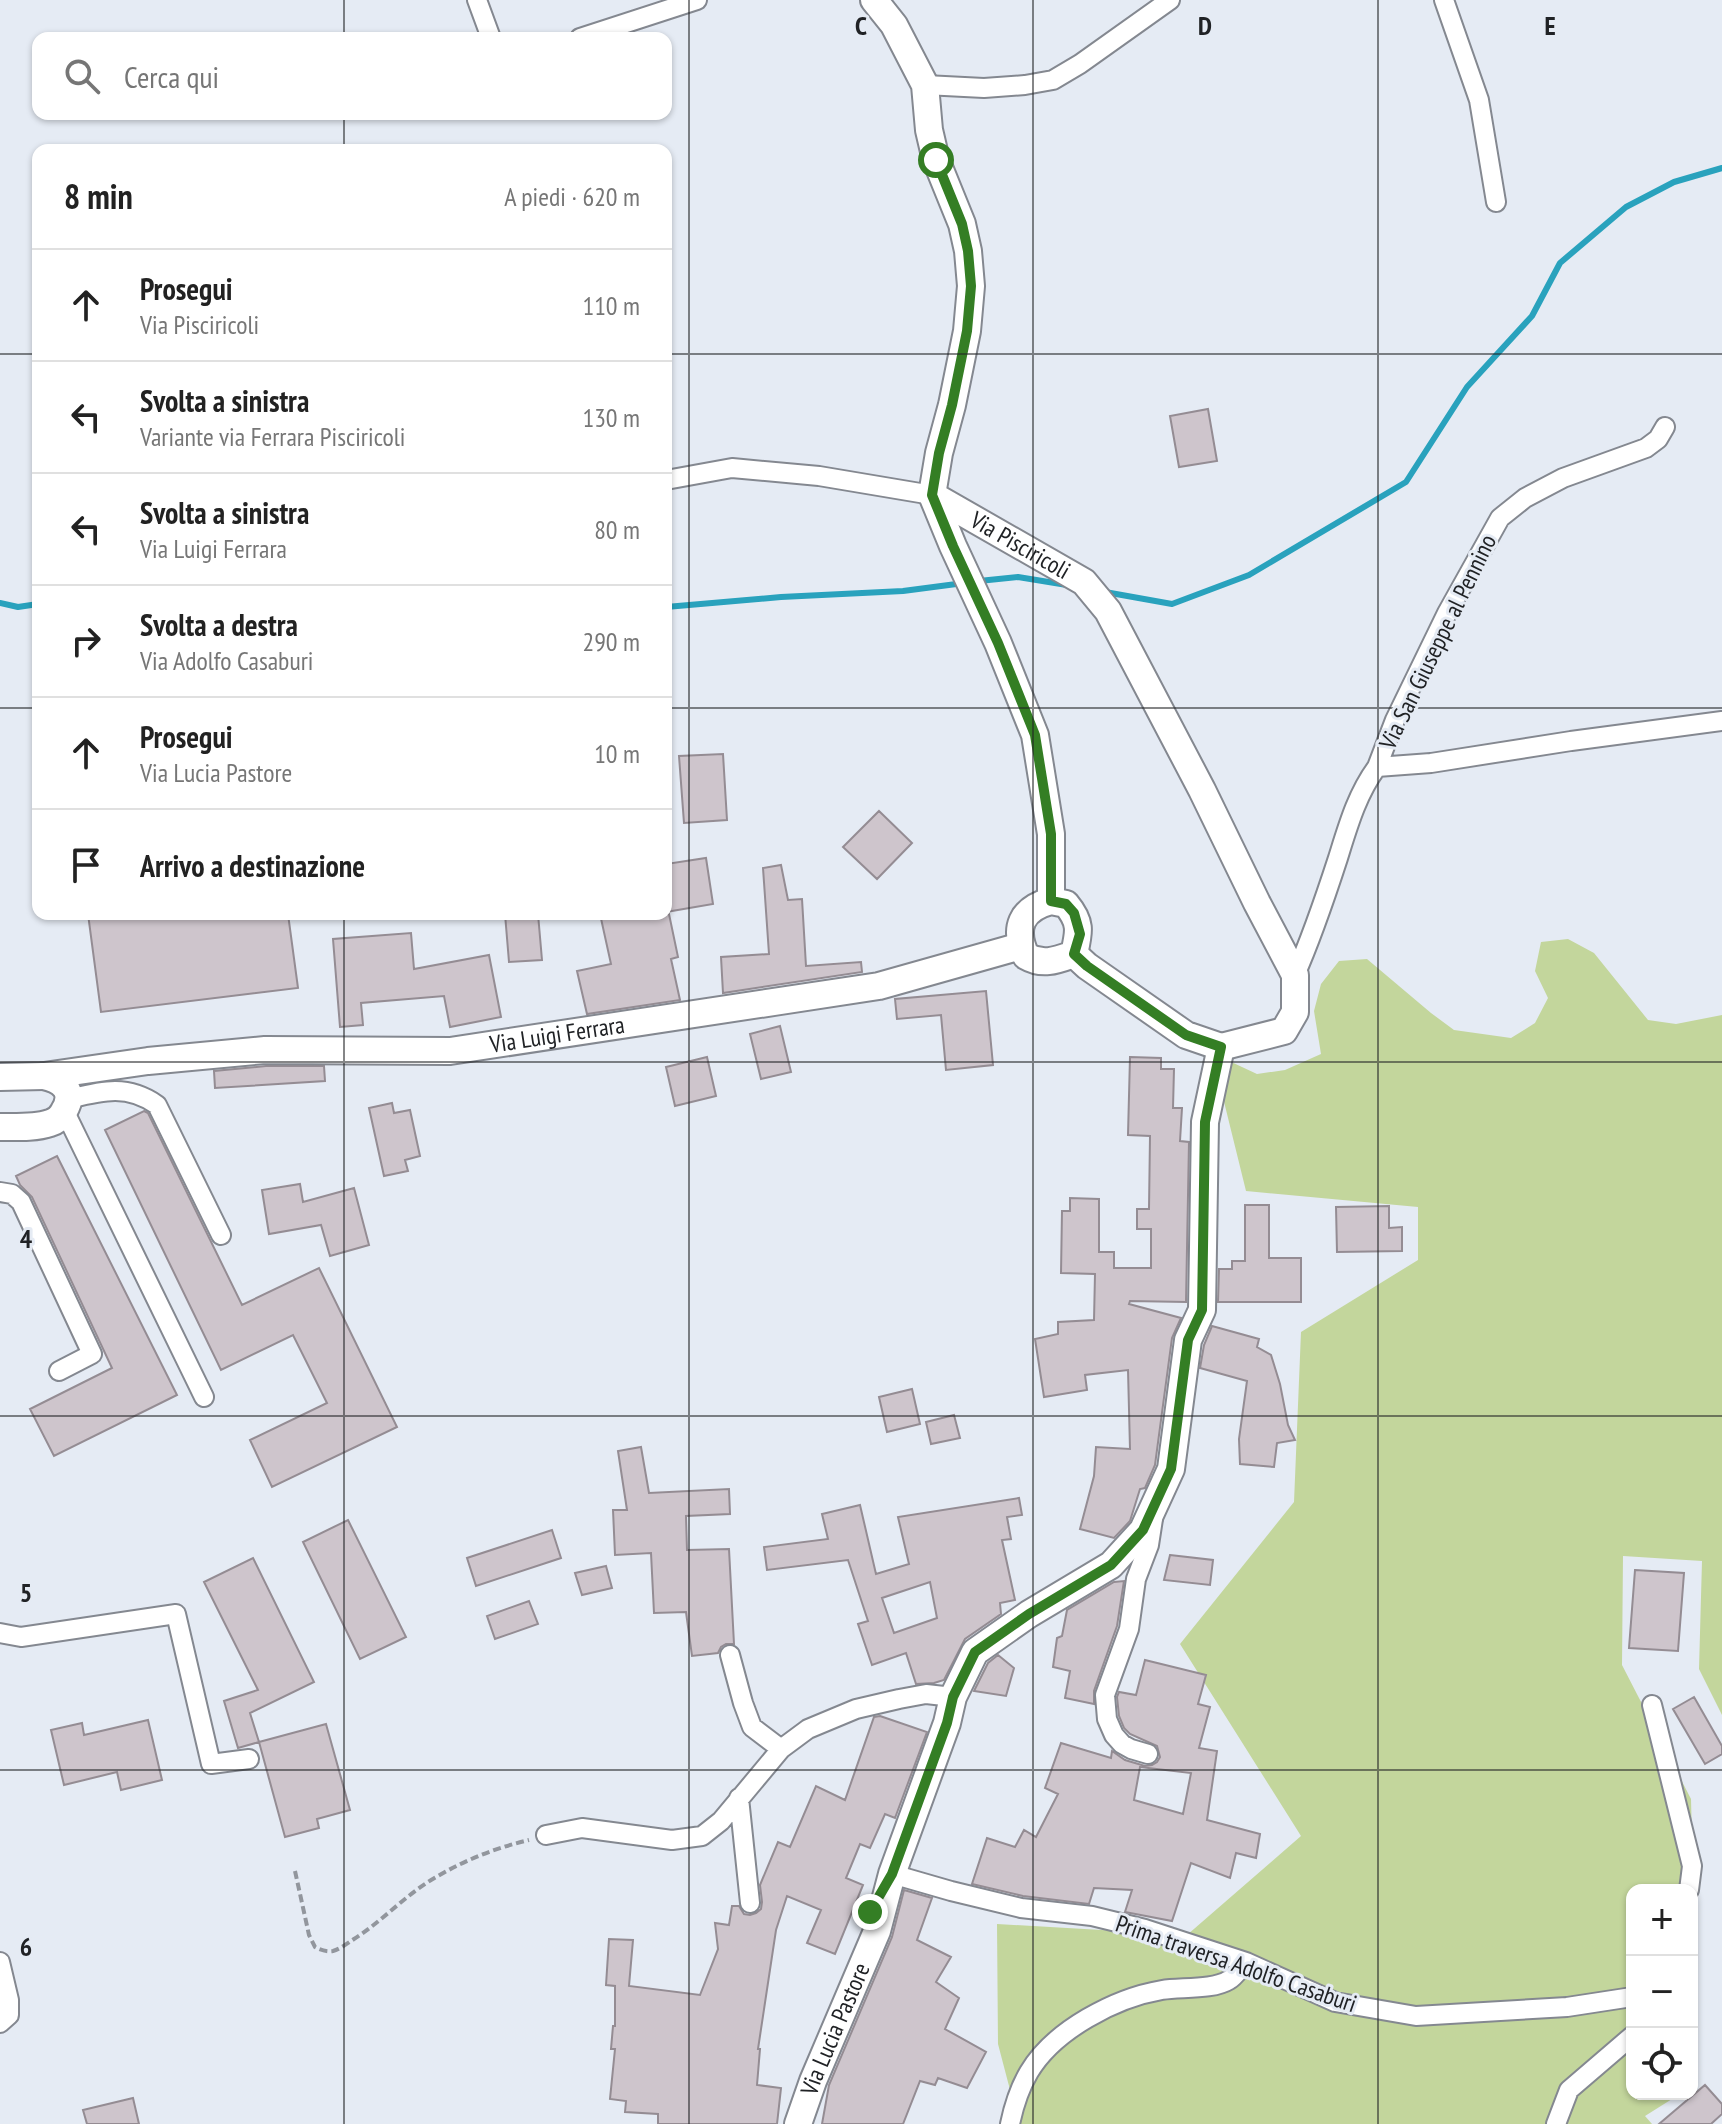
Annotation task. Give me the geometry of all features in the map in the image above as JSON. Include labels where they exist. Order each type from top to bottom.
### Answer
[{"type":"street","points":[[477,0],[489,32]]},
{"type":"street","points":[[598,32],[697,0]]},
{"type":"street","points":[[874,0],[894,25],[925,85],[929,130],[936,160],[962,224],[968,251],[971,286],[967,331],[939,453],[943,500],[953,546],[998,643],[1035,735],[1051,834],[1051,901]]},
{"type":"street","points":[[925,85],[984,88],[1053,80],[1170,0]]},
{"type":"street","points":[[1444,0],[1479,100],[1496,202]]},
{"type":"street","name":"Via San Giuseppe al Pennino","points":[[1295,975],[1311,939],[1354,809],[1377,767],[1395,720],[1447,613],[1500,518],[1525,498],[1563,478],[1646,448],[1658,439],[1665,427]]},
{"type":"street","points":[[672,479],[732,468],[819,476],[943,500]]},
{"type":"street","name":"Via Pisciricoli","points":[[943,500],[1084,582],[1108,611],[1295,975]]},
{"type":"street","name":"Via San Giuseppe al Pennino","points":[[1377,767],[1431,763],[1722,721]]},
{"type":"street","points":[[1051,901],[1066,904],[1074,913],[1080,934],[1074,954],[1049,962],[1026,956],[1021,946],[1022,919],[1035,905],[1051,901]]},
{"type":"street","name":"Via Luigi Ferrara","points":[[60,1103],[148,1061],[265,1050],[450,1051],[879,986],[1021,946]]},
{"type":"street","points":[[1074,954],[1186,1035],[1221,1047],[1284,1031],[1295,1012],[1295,975]]},
{"type":"street","name":"Via Lucia Pastore","points":[[795,2124],[877,1931],[892,1874],[947,1723],[953,1697],[975,1652],[1029,1614],[1111,1565],[1143,1530],[1171,1469],[1188,1340],[1202,1310],[1205,1122],[1221,1047]]},
{"type":"street","points":[[3,1074],[44,1076],[76,1134],[204,1397]]},
{"type":"street","points":[[0,1127],[60,1103],[102,1092],[142,1094],[157,1105],[221,1235]]},
{"type":"street","points":[[0,1150],[6,1140],[60,1103]]},
{"type":"street","points":[[0,1192],[12,1194],[21,1202],[92,1354],[59,1371]]},
{"type":"street","points":[[1148,1754],[1131,1749],[1114,1735],[1107,1719],[1105,1695],[1129,1629],[1136,1579],[1149,1545],[1156,1501]]},
{"type":"street","points":[[0,1633],[21,1637],[176,1614],[211,1764],[249,1759]]},
{"type":"street","points":[[730,1655],[752,1727],[781,1749]]},
{"type":"street","points":[[546,1835],[582,1828],[672,1840],[702,1836],[721,1821],[781,1749],[808,1729],[856,1709],[926,1694],[953,1697]]},
{"type":"street","points":[[1652,1705],[1692,1866],[1690,1884]]},
{"type":"street","points":[[739,1798],[750,1903]]},
{"type":"street","name":"Prima traversa Adolfo Casaburi","points":[[892,1874],[1021,1908],[1092,1916],[1145,1929],[1246,1962],[1335,2002],[1416,2016],[1567,2007],[1626,1998]]},
{"type":"street","points":[[0,1962],[9,2000],[9,2015],[0,2023]]},
{"type":"street","points":[[1010,2124],[1016,2098],[1030,2071],[1044,2052],[1063,2035],[1113,2005],[1134,1998],[1162,1990],[1202,1987],[1230,1980],[1246,1962]]},
{"type":"street","points":[[1556,2124],[1569,2090],[1626,2041]]},
{"type":"path","points":[[295,1871],[309,1935],[315,1947],[333,1951],[370,1929],[419,1887],[461,1862],[495,1848],[546,1835]]},
{"type":"green space","points":[[1568,939],[1594,953],[1648,1020],[1676,1024],[1722,1015],[1722,1715],[1699,1669],[1702,1561],[1623,1556],[1622,1665],[1691,1799],[1693,1884],[1626,1884],[1626,2100],[1670,2100],[1645,2116],[1652,2124],[1019,2124],[998,2044],[997,1924],[1187,1935],[1301,1836],[1180,1644],[1294,1502],[1301,1332],[1418,1260],[1418,1207],[1246,1191],[1212,1053],[1257,1074],[1285,1070],[1321,1054],[1314,1011],[1321,984],[1339,961],[1367,959],[1454,1030],[1511,1038],[1535,1023],[1548,998],[1535,971],[1541,942]]},
{"type":"building","points":[[1208,409],[1217,461],[1179,467],[1170,416]]},
{"type":"building","points":[[723,754],[727,820],[684,823],[679,756]]},
{"type":"building","points":[[879,811],[912,843],[877,879],[843,847]]},
{"type":"building","points":[[706,858],[713,904],[672,911],[672,863]]},
{"type":"building","points":[[781,865],[788,900],[802,899],[806,966],[861,962],[862,972],[723,993],[721,957],[769,954],[763,868]]},
{"type":"building","points":[[89,920],[289,920],[298,988],[101,1012]]},
{"type":"building","points":[[506,920],[539,920],[542,960],[509,962]]},
{"type":"building","points":[[601,920],[670,920],[678,957],[671,959],[680,1000],[587,1014],[577,971],[611,964]]},
{"type":"building","points":[[411,933],[414,969],[489,955],[501,1017],[450,1027],[444,996],[361,1003],[363,1025],[340,1027],[333,939]]},
{"type":"building","points":[[986,991],[993,1065],[946,1070],[941,1015],[897,1019],[895,999]]},
{"type":"building","points":[[780,1026],[791,1072],[761,1079],[750,1034]]},
{"type":"building","points":[[707,1057],[716,1096],[675,1106],[666,1067]]},
{"type":"building","points":[[1130,1057],[1161,1058],[1161,1069],[1174,1069],[1173,1108],[1182,1108],[1180,1141],[1189,1142],[1186,1302],[1130,1301],[1129,1304],[1181,1318],[1172,1338],[1155,1465],[1145,1488],[1140,1489],[1130,1521],[1114,1538],[1080,1529],[1094,1476],[1096,1447],[1130,1449],[1128,1370],[1085,1375],[1087,1390],[1044,1397],[1035,1339],[1058,1334],[1058,1322],[1094,1320],[1095,1274],[1061,1273],[1062,1211],[1070,1211],[1070,1198],[1099,1199],[1099,1252],[1114,1252],[1114,1268],[1151,1268],[1151,1229],[1137,1229],[1137,1209],[1149,1209],[1150,1136],[1128,1135]]},
{"type":"building","points":[[266,1066],[324,1066],[325,1081],[215,1088],[214,1071]]},
{"type":"building","points":[[392,1103],[394,1113],[410,1110],[420,1156],[405,1160],[408,1171],[384,1176],[369,1108]]},
{"type":"building","points":[[144,1111],[148,1113],[242,1305],[319,1268],[397,1427],[272,1487],[250,1440],[327,1403],[293,1335],[221,1370],[105,1130]]},
{"type":"building","points":[[57,1156],[177,1395],[54,1456],[30,1409],[112,1368],[32,1197],[16,1176]]},
{"type":"building","points":[[300,1184],[303,1202],[354,1188],[369,1245],[330,1256],[321,1225],[269,1234],[262,1190]]},
{"type":"building","points":[[1245,1205],[1269,1205],[1269,1258],[1301,1258],[1301,1302],[1218,1302],[1219,1269],[1232,1269],[1232,1261],[1245,1261]]},
{"type":"building","points":[[1389,1206],[1389,1228],[1402,1227],[1402,1251],[1337,1252],[1336,1207]]},
{"type":"building","points":[[1212,1326],[1259,1339],[1257,1347],[1271,1355],[1288,1425],[1295,1440],[1277,1443],[1274,1467],[1240,1464],[1239,1439],[1247,1381],[1200,1368],[1204,1345]]},
{"type":"building","points":[[912,1389],[920,1424],[887,1432],[879,1397]]},
{"type":"building","points":[[954,1415],[960,1438],[931,1444],[926,1422]]},
{"type":"building","points":[[641,1447],[649,1493],[729,1489],[730,1514],[686,1516],[687,1550],[729,1549],[734,1644],[726,1644],[718,1653],[692,1656],[686,1612],[654,1613],[651,1553],[615,1555],[613,1510],[627,1510],[618,1451]]},
{"type":"building","points":[[1019,1498],[1022,1515],[1007,1517],[1011,1539],[1002,1540],[1015,1600],[1000,1603],[1001,1614],[965,1639],[944,1680],[934,1683],[916,1684],[906,1653],[872,1665],[858,1624],[868,1621],[848,1560],[767,1570],[764,1547],[828,1539],[822,1514],[860,1505],[876,1574],[909,1564],[898,1517]],"holes":[[[930,1582],[937,1618],[894,1633],[882,1598]]]},
{"type":"building","points":[[348,1520],[406,1637],[360,1659],[303,1542]]},
{"type":"building","points":[[552,1530],[561,1558],[476,1586],[467,1558]]},
{"type":"building","points":[[1170,1555],[1213,1560],[1210,1585],[1164,1580]]},
{"type":"building","points":[[253,1558],[314,1682],[250,1713],[259,1742],[238,1748],[224,1701],[258,1690],[204,1582]]},
{"type":"building","points":[[606,1566],[612,1588],[582,1595],[575,1573]]},
{"type":"building","points":[[1635,1570],[1684,1573],[1678,1651],[1629,1648]]},
{"type":"building","points":[[1124,1581],[1117,1626],[1094,1691],[1094,1704],[1065,1698],[1070,1671],[1053,1667],[1057,1638],[1062,1636],[1067,1610],[1114,1582]]},
{"type":"building","points":[[529,1601],[538,1624],[495,1639],[487,1616]]},
{"type":"building","points":[[998,1655],[1014,1668],[1006,1696],[974,1691],[988,1663]]},
{"type":"building","points":[[1145,1660],[1206,1675],[1198,1704],[1210,1707],[1199,1748],[1217,1751],[1207,1820],[1260,1834],[1256,1858],[1236,1853],[1230,1878],[1191,1863],[1172,1921],[1125,1912],[1132,1890],[1094,1888],[1089,1904],[1023,1896],[972,1884],[987,1838],[1015,1847],[1024,1830],[1036,1837],[1058,1794],[1045,1788],[1061,1743],[1111,1758],[1112,1751],[1125,1760],[1145,1766],[1157,1762],[1160,1757],[1157,1746],[1130,1734],[1119,1716],[1119,1692],[1136,1695]],"holes":[[[1140,1767],[1191,1773],[1183,1814],[1134,1800]]]},
{"type":"building","points":[[1694,1697],[1722,1746],[1722,1754],[1705,1764],[1673,1709]]},
{"type":"building","points":[[880,1716],[927,1732],[895,1818],[885,1814],[870,1848],[860,1844],[846,1878],[863,1885],[835,1954],[807,1943],[821,1910],[787,1896],[776,1930],[758,2049],[757,2085],[781,2088],[777,2124],[658,2124],[658,2114],[625,2112],[626,2101],[610,2099],[615,2049],[611,2049],[615,2026],[615,1986],[606,1985],[609,1939],[633,1940],[629,1986],[700,1995],[718,1949],[715,1923],[729,1925],[732,1906],[739,1906],[744,1914],[750,1915],[761,1909],[760,1885],[778,1842],[790,1847],[816,1786],[845,1800],[874,1717]]},
{"type":"building","points":[[148,1720],[162,1780],[121,1790],[117,1772],[64,1785],[51,1730],[82,1723],[84,1735]]},
{"type":"building","points":[[326,1724],[350,1810],[317,1819],[319,1828],[285,1837],[259,1742]]},
{"type":"building","points":[[904,1890],[932,1898],[917,1940],[951,1957],[936,1982],[959,1998],[945,2029],[986,2052],[967,2088],[938,2078],[935,2085],[920,2081],[903,2124],[822,2124],[829,2085],[892,1937]]},
{"type":"building","points":[[1705,2085],[1722,2104],[1722,2114],[1711,2124],[1659,2124],[1687,2100],[1698,2100],[1698,2091]]},
{"type":"building","points":[[133,2098],[139,2124],[87,2124],[83,2110]]},
{"type":"waterway","points":[[1105,592],[1172,604],[1249,575],[1406,482],[1467,387],[1532,316],[1560,263],[1626,207],[1674,182],[1722,168]]},
{"type":"waterway","points":[[979,581],[1018,577],[1067,585]]},
{"type":"waterway","points":[[672,606],[903,591],[964,583]]},
{"type":"waterway","points":[[0,603],[18,607],[32,605]]},
{"type":"route","points":[[870,1912],[892,1874],[947,1723],[953,1697],[975,1652],[1029,1614],[1111,1565],[1143,1530],[1171,1469],[1188,1340],[1202,1310],[1205,1122],[1221,1047],[1186,1035],[1087,966],[1074,954],[1080,934],[1074,913],[1066,904],[1051,901],[1051,834],[1035,735],[932,495],[967,331],[971,286],[962,224],[936,160]]}]
